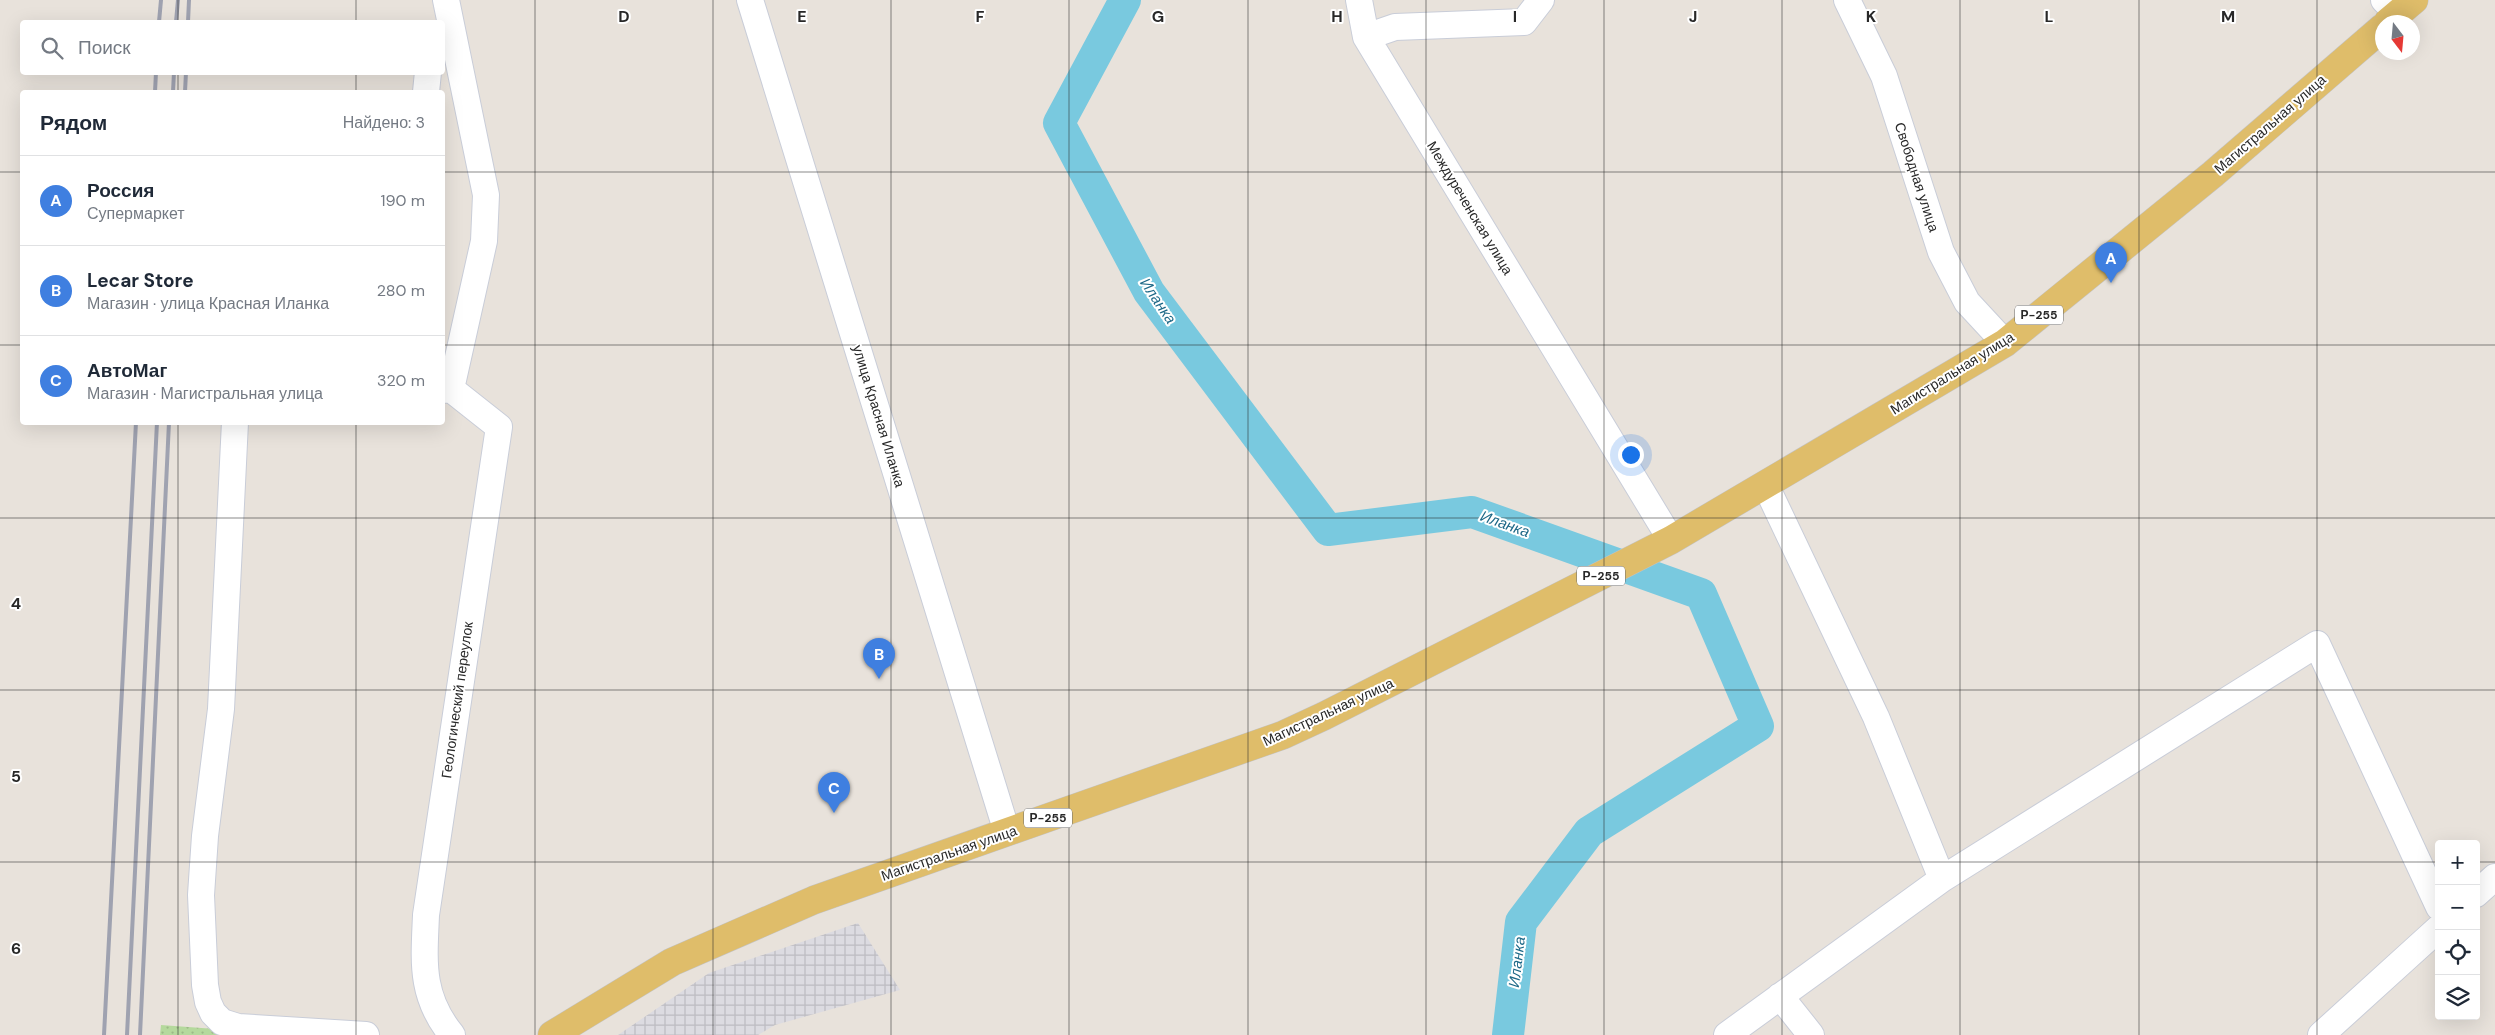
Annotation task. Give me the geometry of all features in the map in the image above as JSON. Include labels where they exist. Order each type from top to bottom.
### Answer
[{"type":"main road","name":"Магистральная улица","points":[[552,1035],[672,962],[814,900],[1283,735],[1663,544],[1766,486],[2004,343],[2213,174],[2393,13]]},
{"type":"street","points":[[434,20],[436,0]]},
{"type":"street","points":[[446,0],[486,195],[484,241],[447,390]]},
{"type":"street","name":"улица Красная Иланка","points":[[750,0],[1007,832]]},
{"type":"street","points":[[1359,0],[1366,37],[1395,26],[1524,22],[1541,0]]},
{"type":"street","name":"Свободная улица","points":[[1847,0],[1884,76],[1941,252],[1953,279],[1967,302],[2004,343]]},
{"type":"street","name":"Междуреченская улица","points":[[1366,37],[1663,544]]},
{"type":"street","points":[[426,90],[428,75]]},
{"type":"street","name":"Геологический переулок","points":[[447,390],[499,427],[426,915],[424,961],[426,986],[433,1007],[452,1035]]},
{"type":"street","points":[[235,425],[221,709],[205,836],[201,895],[205,985],[208,1002],[213,1013],[222,1022],[238,1027],[366,1035]]},
{"type":"street","points":[[1766,486],[1876,717],[1942,879]]},
{"type":"street","points":[[1727,1035],[1942,879],[2317,644],[2435,898]]},
{"type":"street","points":[[2480,890],[2495,877]]},
{"type":"street","points":[[2321,1035],[2437,930]]},
{"type":"street","points":[[1780,996],[1811,1035]]},
{"type":"shaded area","points":[[858,923],[900,990],[775,1025],[758,1035],[618,1035],[709,973]]},
{"type":"green space","points":[[161,1025],[297,1035],[160,1035]]},
{"type":"waterway","name":"Иланка","points":[[1125,0],[1059,123],[1149,292],[1328,530],[1472,512],[1701,594],[1758,726],[1589,832],[1521,922],[1508,1035]]},
{"type":"railway","points":[[159,20],[161,0]]},
{"type":"railway","points":[[176,20],[178,0]]},
{"type":"railway","points":[[188,20],[189,0]]},
{"type":"railway","points":[[155,90],[156,75]]},
{"type":"railway","points":[[173,90],[174,75]]},
{"type":"railway","points":[[185,90],[186,75]]},
{"type":"railway","points":[[104,1035],[136,425]]},
{"type":"railway","points":[[127,1035],[157,425]]},
{"type":"railway","points":[[140,1035],[169,425]]},
{"type":"place","name":"Россия","points":[[2111,283]]},
{"type":"place","name":"Lecar Store","points":[[879,679]]},
{"type":"place","name":"АвтоМаг","points":[[834,813]]}]
